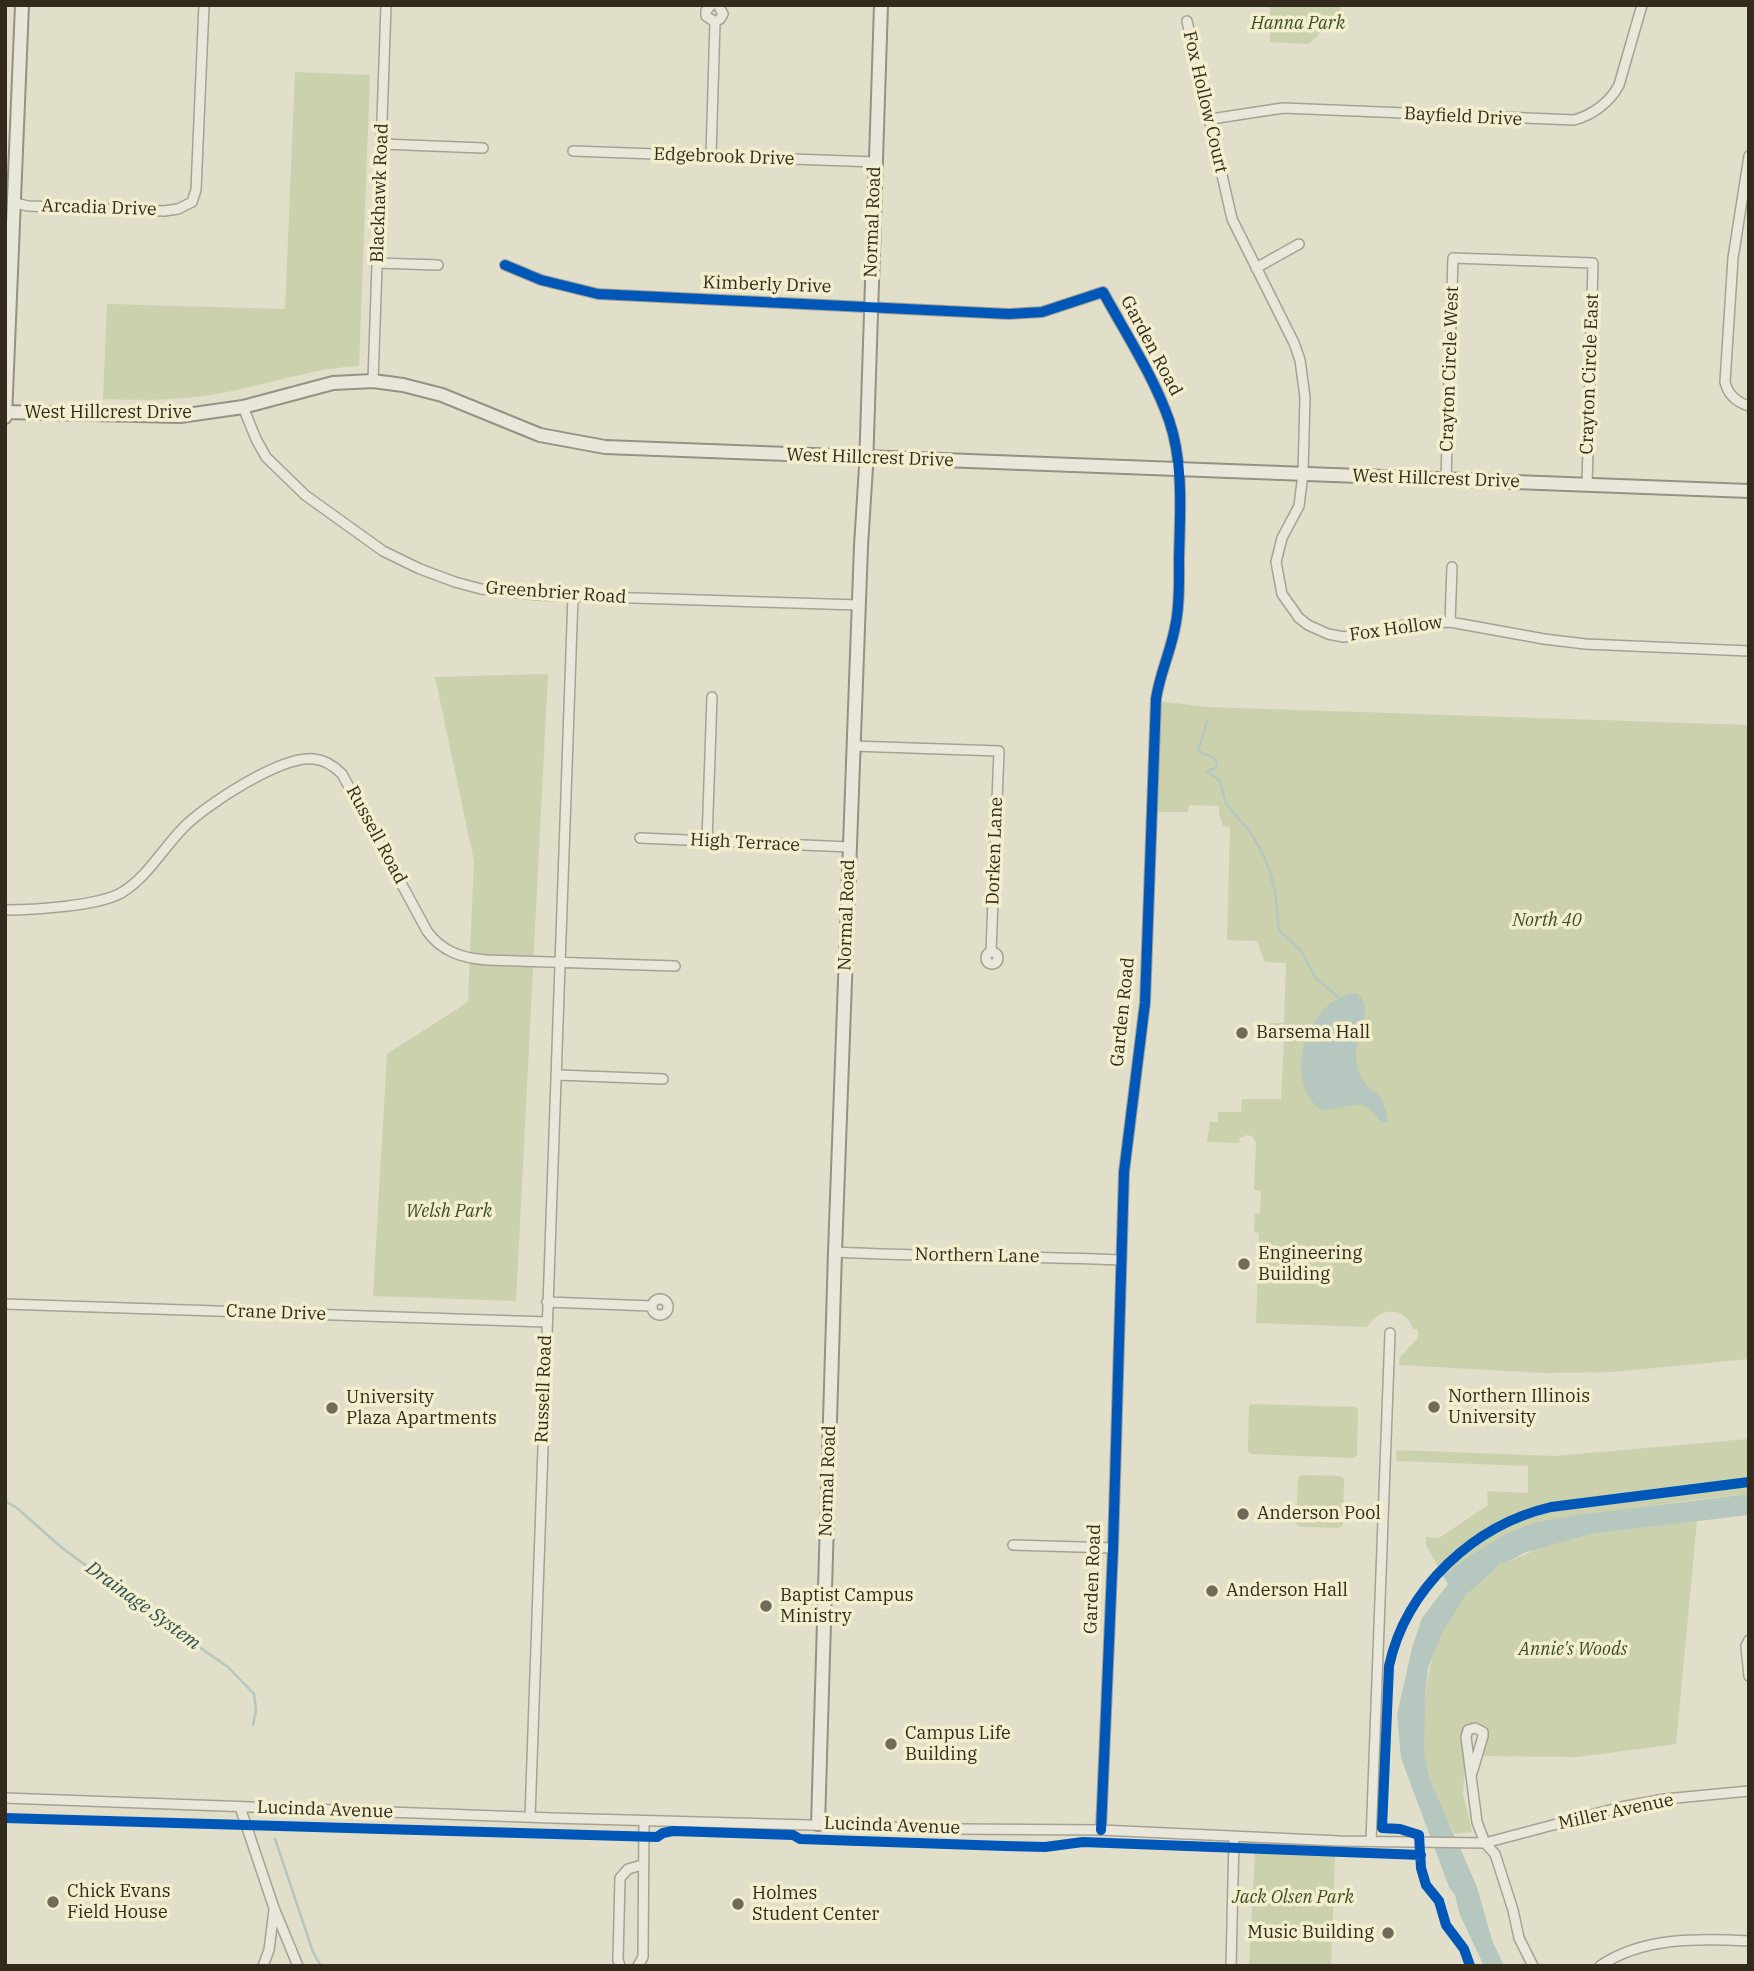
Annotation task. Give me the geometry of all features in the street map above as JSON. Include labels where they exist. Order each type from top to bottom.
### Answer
[{"type":"street","points":[[5,418],[22,5]]},
{"type":"street","name":"Arcadia Drive","points":[[15,203],[178,209],[188,206],[195,197],[197,172],[204,5]]},
{"type":"street","name":"Blackhawk Road","points":[[373,381],[386,5]]},
{"type":"street","points":[[710,5],[706,16],[715,22]]},
{"type":"street","points":[[715,22],[723,14],[718,5]]},
{"type":"street","name":"Normal Road","points":[[818,1824],[835,1252],[881,5]]},
{"type":"street","name":"Bayfield Drive","points":[[1211,119],[1283,108],[1574,120],[1593,113],[1615,94],[1642,5]]},
{"type":"street","name":"Fox Hollow Court","points":[[1187,21],[1224,183]]},
{"type":"street","points":[[711,156],[715,22]]},
{"type":"street","points":[[382,144],[483,148]]},
{"type":"street","name":"Edgebrook Drive","points":[[573,151],[875,162]]},
{"type":"street","points":[[1749,156],[1733,258],[1726,382],[1727,391],[1733,398],[1749,406]]},
{"type":"street","name":"Fox Hollow","points":[[1224,183],[1232,219],[1300,360],[1305,397],[1303,474],[1299,506],[1282,538],[1276,562],[1282,594],[1299,618],[1316,629],[1344,637],[1406,625],[1450,622],[1585,644],[1749,651]]},
{"type":"street","points":[[1256,268],[1299,244]]},
{"type":"street","name":"Crayton Circle East","points":[[1453,258],[1593,263],[1587,485]]},
{"type":"street","name":"Crayton Circle West","points":[[1446,479],[1453,258]]},
{"type":"street","points":[[377,263],[438,265]]},
{"type":"street","name":"Kimberly Drive","points":[[505,265],[541,280],[598,294],[1031,313]]},
{"type":"street","name":"Garden Road","points":[[1031,313],[1062,307],[1103,292],[1158,392],[1175,440],[1179,469],[1178,609],[1156,699],[1145,1003],[1129,1116],[1120,1260],[1113,1548],[1101,1830]]},
{"type":"street","name":"West Hillcrest Drive","points":[[6,412],[156,417],[211,413],[332,383],[373,381],[442,395],[523,430],[590,446],[1749,491]]},
{"type":"street","name":"Greenbrier Road","points":[[243,407],[261,449],[275,467],[317,504],[383,551],[420,569],[481,589],[573,596],[858,605]]},
{"type":"street","points":[[1450,622],[1452,567]]},
{"type":"street","name":"Russell Road","points":[[530,1817],[573,596]]},
{"type":"street","points":[[707,841],[712,697]]},
{"type":"street","name":"Dorken Lane","points":[[853,747],[999,751],[991,951]]},
{"type":"street","name":"Russell Road","points":[[5,910],[88,902],[119,894],[134,884],[185,825],[246,783],[291,762],[314,759],[327,762],[342,774],[350,785],[426,931],[438,945],[472,959],[559,961]]},
{"type":"street","name":"High Terrace","points":[[640,838],[850,847]]},
{"type":"street","points":[[559,961],[675,966]]},
{"type":"street","points":[[557,1075],[663,1079]]},
{"type":"street","name":"Northern Lane","points":[[835,1252],[1120,1260]]},
{"type":"street","points":[[547,1302],[652,1306]]},
{"type":"street","name":"Crane Drive","points":[[5,1304],[547,1322]]},
{"type":"street","points":[[1371,1841],[1391,1333]]},
{"type":"street","points":[[1013,1545],[1113,1548]]},
{"type":"street","points":[[1747,1643],[1749,1676]]},
{"type":"street","points":[[1472,1773],[1474,1804],[1485,1843],[1494,1854],[1513,1910],[1519,1938],[1533,1966]]},
{"type":"street","name":"Miller Avenue","points":[[1485,1843],[1621,1807],[1665,1799],[1749,1791]]},
{"type":"street","name":"Lucinda Avenue","points":[[5,1798],[644,1821],[1101,1830],[1234,1837],[1485,1843]]},
{"type":"street","points":[[240,1807],[274,1908],[298,1966]]},
{"type":"street","points":[[638,1966],[643,1957],[644,1821]]},
{"type":"street","points":[[1231,1966],[1234,1837]]},
{"type":"street","points":[[620,1966],[620,1878],[628,1869],[642,1865]]},
{"type":"street","points":[[263,1966],[269,1950],[274,1908]]},
{"type":"street","points":[[1600,1966],[1621,1953],[1662,1943],[1749,1941]]},
{"type":"green space","name":"Hanna Park","points":[[1270,5],[1340,5],[1341,12],[1309,44],[1270,42]]},
{"type":"green space","points":[[295,72],[370,75],[359,366],[323,370],[234,391],[188,398],[103,399],[107,304],[285,309]]},
{"type":"green space","name":"Welsh Park","points":[[548,674],[516,1301],[373,1296],[387,1054],[468,1002],[474,861],[435,677]]},
{"type":"green space","name":"North 40","points":[[1157,701],[1208,707],[1749,725],[1749,1359],[1612,1372],[1546,1373],[1399,1365],[1400,1357],[1418,1338],[1418,1329],[1413,1329],[1409,1321],[1398,1313],[1378,1316],[1367,1327],[1256,1323],[1259,1233],[1254,1232],[1255,1214],[1260,1214],[1261,1191],[1254,1190],[1256,1143],[1252,1136],[1247,1135],[1240,1138],[1239,1143],[1207,1142],[1210,1122],[1218,1122],[1218,1112],[1241,1112],[1242,1099],[1281,1099],[1284,1040],[1270,1039],[1270,1023],[1284,1023],[1286,963],[1265,962],[1257,941],[1227,940],[1230,827],[1223,826],[1219,806],[1189,805],[1188,812],[1153,812]]},
{"type":"green space","points":[[1251,1404],[1355,1407],[1358,1409],[1357,1455],[1354,1458],[1250,1454]]},
{"type":"green space","points":[[1749,1439],[1749,1494],[1530,1524],[1505,1534],[1443,1576],[1426,1545],[1426,1537],[1439,1538],[1488,1505],[1487,1491],[1528,1493],[1528,1466],[1397,1461],[1396,1450],[1554,1456]]},
{"type":"green space","points":[[1301,1475],[1341,1476],[1344,1479],[1343,1525],[1339,1528],[1300,1527],[1296,1524],[1298,1478]]},
{"type":"green space","name":"Annie's Woods","points":[[1697,1521],[1676,1744],[1578,1757],[1481,1756],[1487,1739],[1486,1730],[1477,1723],[1465,1727],[1461,1737],[1466,1747],[1463,1793],[1472,1832],[1455,1834],[1428,1774],[1424,1754],[1425,1697],[1434,1652],[1442,1632],[1466,1595],[1501,1563],[1540,1548],[1590,1534]]},
{"type":"green space","name":"Jack Olsen Park","points":[[1255,1853],[1335,1856],[1331,1966],[1249,1966]]},
{"type":"shaded area","points":[[1356,993],[1362,998],[1365,1013],[1357,1047],[1357,1063],[1363,1081],[1378,1094],[1383,1103],[1388,1120],[1383,1123],[1363,1105],[1321,1110],[1309,1097],[1303,1080],[1305,1042],[1313,1024],[1324,1009],[1339,998]]},
{"type":"shaded area","points":[[1749,1494],[1749,1515],[1590,1534],[1524,1553],[1501,1563],[1466,1595],[1442,1633],[1428,1668],[1424,1754],[1430,1780],[1477,1887],[1492,1940],[1504,1966],[1484,1966],[1460,1915],[1455,1895],[1449,1887],[1401,1758],[1397,1715],[1412,1648],[1422,1618],[1448,1584],[1443,1576],[1505,1534],[1530,1524],[1569,1516]]},
{"type":"waterway","points":[[1207,721],[1198,751],[1214,758],[1216,768],[1207,771],[1220,781],[1226,804],[1251,833],[1263,854],[1275,892],[1279,930],[1302,952],[1315,977],[1339,998]]},
{"type":"waterway","name":"Drainage System","points":[[5,1501],[17,1508],[61,1547],[228,1667],[254,1694],[256,1710],[253,1725]]},
{"type":"waterway","points":[[275,1839],[313,1952],[321,1966]]},
{"type":"cycle path","points":[[505,265],[541,280],[598,294],[1009,314],[1042,312],[1103,292],[1163,403],[1174,437],[1180,489],[1179,598],[1174,632],[1156,699],[1145,1003],[1124,1172],[1113,1548],[1101,1830]]},
{"type":"cycle path","points":[[1470,1966],[1464,1949],[1446,1925],[1439,1901],[1426,1885],[1421,1868],[1419,1835],[1400,1829],[1382,1828],[1389,1666],[1411,1611],[1427,1586],[1470,1545],[1496,1528],[1523,1516],[1551,1507],[1749,1482]]},
{"type":"cycle path","points":[[5,1818],[657,1837],[673,1831],[793,1835],[800,1839],[1005,1846],[1045,1847],[1083,1842],[1421,1855]]},
{"type":"place","name":"Barsema Hall","points":[[1242,1033]]},
{"type":"place","name":"Engineering Building","points":[[1244,1264]]},
{"type":"place","name":"Northern Illinois University","points":[[1434,1407]]},
{"type":"place","name":"University Plaza Apartments","points":[[332,1408]]},
{"type":"place","name":"Anderson Pool","points":[[1243,1514]]},
{"type":"place","name":"Anderson Hall","points":[[1212,1591]]},
{"type":"place","name":"Baptist Campus Ministry","points":[[766,1606]]},
{"type":"place","name":"Campus Life Building","points":[[891,1744]]},
{"type":"place","name":"Chick Evans Field House","points":[[53,1902]]},
{"type":"place","name":"Holmes Student Center","points":[[738,1904]]},
{"type":"place","name":"Music Building","points":[[1388,1933]]}]
